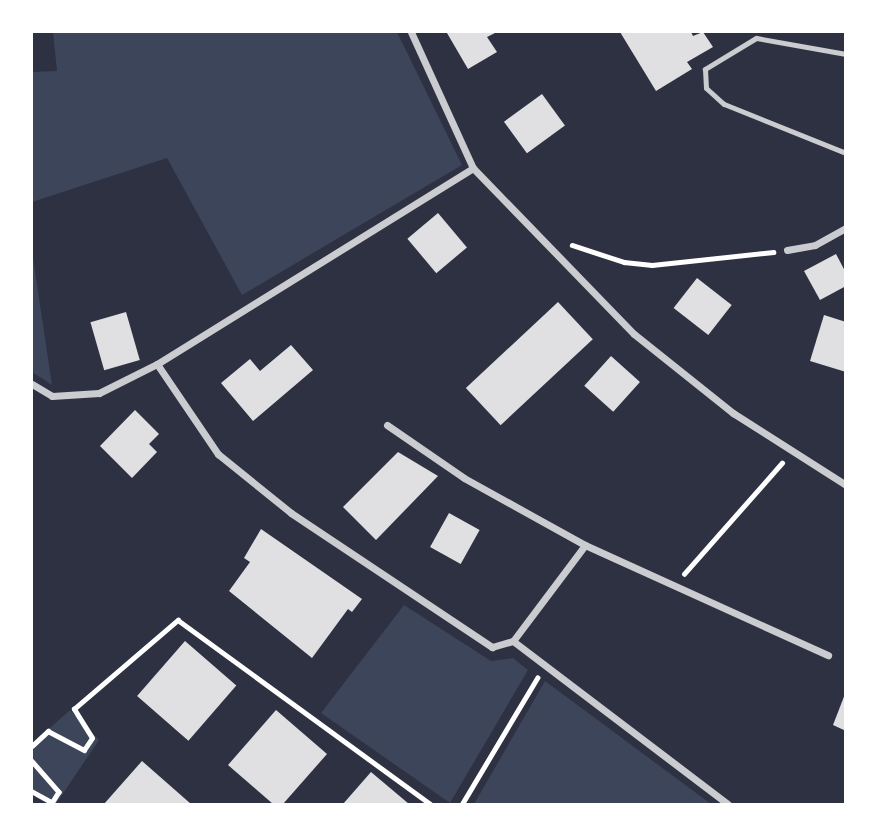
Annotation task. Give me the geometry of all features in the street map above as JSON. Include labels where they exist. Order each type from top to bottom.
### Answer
[{"type":"street","points":[[411,32],[473,168],[634,334],[733,413],[845,485]]},
{"type":"street","points":[[32,384],[52,396],[99,393],[157,364],[473,168]]},
{"type":"street","points":[[788,250],[815,244],[845,228]]},
{"type":"street","points":[[157,364],[218,454],[290,513],[492,647],[513,641],[585,545]]},
{"type":"street","points":[[387,425],[464,478],[585,545],[828,655]]},
{"type":"street","points":[[513,641],[728,804]]},
{"type":"lane","points":[[747,32],[756,38],[845,54]]},
{"type":"lane","points":[[756,38],[705,69],[706,88],[724,104],[845,153]]},
{"type":"path","points":[[536,232],[604,257],[652,265],[788,250]]},
{"type":"path","points":[[674,586],[791,452]]},
{"type":"path","points":[[32,746],[48,731],[84,750],[92,738],[75,709],[178,620],[430,804]]},
{"type":"path","points":[[462,804],[544,666]]},
{"type":"path","points":[[32,761],[59,792],[52,803],[32,792]]},
{"type":"shaded area","points":[[53,32],[397,32],[462,165],[242,295],[167,158],[32,202],[32,72],[57,71]]},
{"type":"shaded area","points":[[32,251],[52,385],[32,372]]},
{"type":"shaded area","points":[[404,605],[491,661],[513,658],[528,670],[450,803],[321,713]]},
{"type":"shaded area","points":[[545,681],[711,804],[474,804]]},
{"type":"shaded area","points":[[70,710],[99,740],[56,804],[51,804],[32,792],[32,744]]},
{"type":"building","points":[[497,32],[487,37],[497,52],[468,69],[447,33]]},
{"type":"building","points":[[620,32],[691,32],[693,36],[703,32],[713,47],[687,62],[692,69],[656,91]]},
{"type":"building","points":[[542,94],[565,126],[527,153],[504,122]]},
{"type":"building","points":[[438,213],[467,247],[436,273],[407,239]]},
{"type":"building","points":[[836,254],[846,273],[846,286],[820,300],[804,271]]},
{"type":"building","points":[[697,278],[732,305],[708,335],[674,308]]},
{"type":"building","points":[[558,302],[593,339],[501,425],[466,388]]},
{"type":"building","points":[[126,312],[140,360],[104,370],[90,322]]},
{"type":"building","points":[[824,315],[846,322],[846,372],[810,361]]},
{"type":"building","points":[[291,345],[313,370],[253,421],[221,383],[250,359],[260,371]]},
{"type":"building","points":[[611,356],[640,382],[613,412],[584,386]]},
{"type":"building","points":[[135,410],[159,434],[149,444],[157,452],[132,478],[100,446]]},
{"type":"building","points":[[398,452],[438,476],[376,540],[343,507]]},
{"type":"building","points":[[449,513],[480,530],[461,564],[430,547]]},
{"type":"building","points":[[261,529],[362,599],[352,612],[348,609],[312,658],[229,591],[250,562],[244,558]]},
{"type":"building","points":[[185,641],[236,686],[188,741],[137,696]]},
{"type":"building","points":[[846,695],[846,731],[833,725]]},
{"type":"building","points":[[276,710],[327,754],[283,804],[273,804],[228,765]]},
{"type":"building","points":[[142,761],[191,804],[104,804]]},
{"type":"building","points":[[371,772],[409,804],[343,804]]}]
